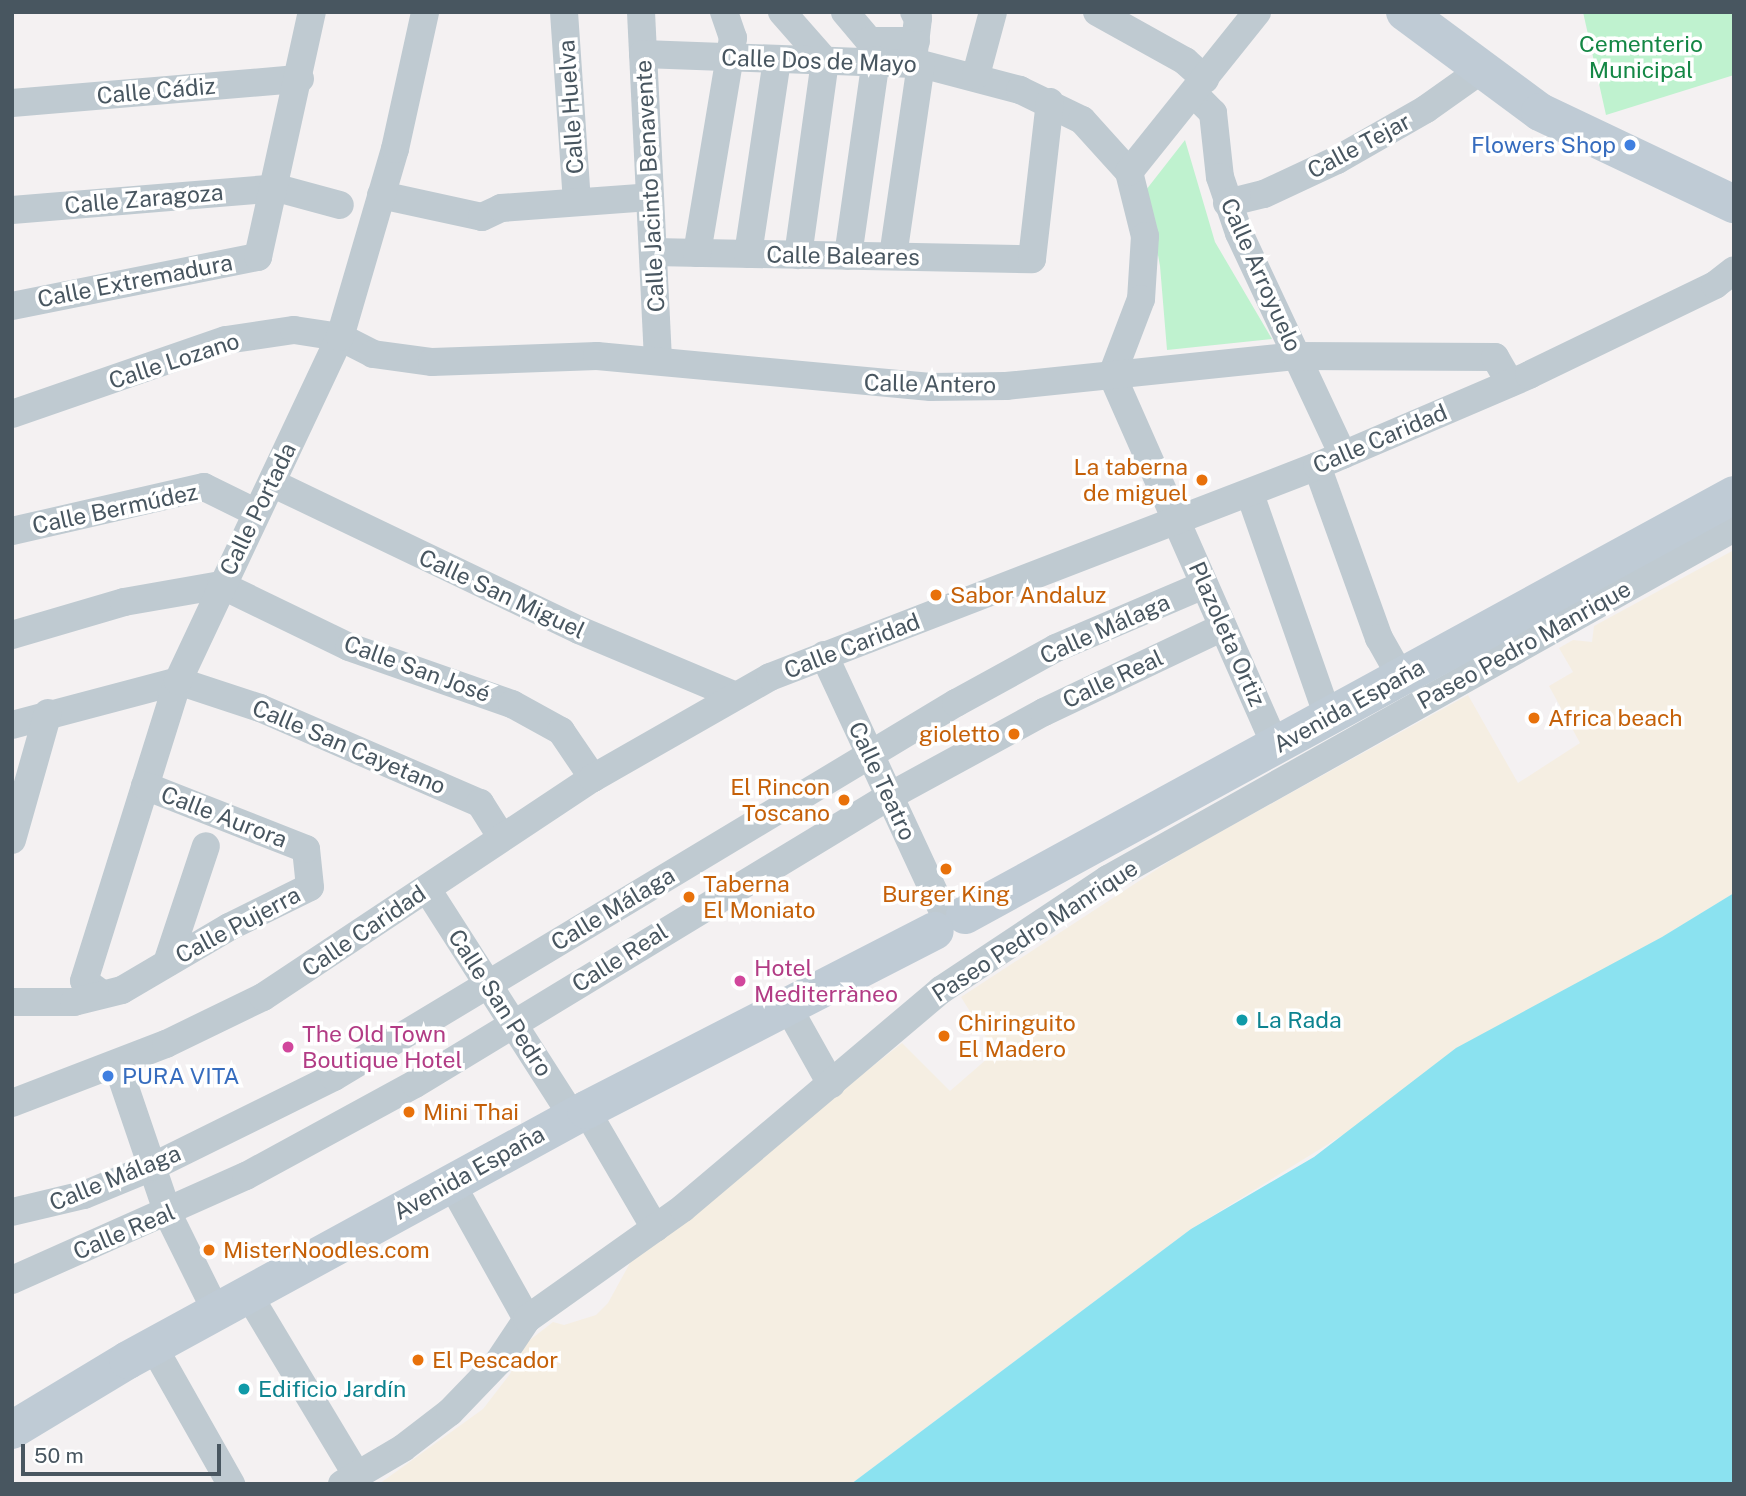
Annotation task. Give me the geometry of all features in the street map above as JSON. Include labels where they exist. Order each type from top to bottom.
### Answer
[{"type":"street","points":[[277,188],[312,12]]},
{"type":"street","name":"Calle Portada","points":[[102,994],[84,981],[178,681],[221,584],[255,512],[272,483],[340,337],[362,205],[425,12]]},
{"type":"street","name":"Calle Huelva","points":[[564,12],[577,202]]},
{"type":"street","name":"Calle Jacinto Benavente","points":[[641,12],[658,360]]},
{"type":"street","points":[[697,253],[733,38],[724,12]]},
{"type":"street","points":[[782,12],[825,61],[798,255]]},
{"type":"street","points":[[845,12],[869,41],[916,56]]},
{"type":"street","points":[[893,256],[916,56],[918,18],[914,12]]},
{"type":"street","points":[[976,75],[993,12]]},
{"type":"street","name":"Calle Arroyuelo","points":[[1097,12],[1185,61],[1213,113],[1227,203],[1239,233],[1343,455]]},
{"type":"street","points":[[1129,172],[1256,12]]},
{"type":"street","points":[[1405,12],[1539,112],[1609,149],[1679,175],[1734,204]]},
{"type":"street","name":"Calle Dos de Mayo","points":[[643,54],[825,61],[916,56],[1050,102],[1082,120],[1129,172],[1144,236],[1141,299],[1112,374]]},
{"type":"street","points":[[748,254],[777,60]]},
{"type":"street","points":[[848,256],[876,60]]},
{"type":"street","name":"Calle Tejar","points":[[1227,203],[1264,194],[1337,160],[1426,109],[1481,70]]},
{"type":"street","name":"Calle Cádiz","points":[[12,103],[300,79]]},
{"type":"street","name":"Calle Baleares","points":[[653,253],[1032,259],[1050,102]]},
{"type":"street","points":[[1679,175],[1734,183]]},
{"type":"street","name":"Calle Zaragoza","points":[[12,210],[277,188],[362,205],[482,217],[501,208],[650,197]]},
{"type":"street","name":"Calle Extremadura","points":[[12,306],[258,257],[277,188]]},
{"type":"street","name":"Calle Caridad","points":[[12,1103],[117,1064],[263,998],[593,778],[736,696],[824,655],[1259,491],[1510,383],[1715,285],[1734,270]]},
{"type":"street","name":"Calle Lozano","points":[[12,414],[226,340],[294,330],[340,337]]},
{"type":"street","name":"Calle Antero","points":[[340,337],[373,354],[432,362],[597,356],[931,387],[1006,386],[1297,356],[1495,357],[1510,383]]},
{"type":"street","name":"Plazoleta Ortiz","points":[[1112,374],[1276,746]]},
{"type":"street","points":[[1317,466],[1379,638],[1401,677]]},
{"type":"street","name":"Calle San Miguel","points":[[272,483],[579,630],[736,696]]},
{"type":"street","name":"Calle Bermúdez","points":[[12,531],[204,487],[255,512]]},
{"type":"street","points":[[1259,491],[1328,717]]},
{"type":"street","name":"Avenida España","points":[[13,1426],[232,1302],[579,1113],[1276,746],[1734,495]]},
{"type":"street","name":"Paseo Pedro Manrique","points":[[350,1480],[450,1412],[499,1361],[527,1319],[655,1228],[941,990],[1108,879],[1734,528]]},
{"type":"street","points":[[12,635],[124,602],[221,584]]},
{"type":"street","name":"Calle San José","points":[[221,584],[349,647],[512,704],[561,732],[593,778]]},
{"type":"street","name":"Calle Málaga","points":[[12,1212],[84,1195],[152,1167],[334,1077],[867,754],[1056,648],[1204,585]]},
{"type":"street","name":"Calle Real","points":[[12,1280],[168,1214],[415,1084],[888,797],[1044,712],[1223,627]]},
{"type":"street","name":"Calle Teatro","points":[[824,655],[867,754],[947,918]]},
{"type":"street","points":[[12,725],[48,713],[178,681]]},
{"type":"street","name":"Calle San Cayetano","points":[[178,681],[260,708],[480,803],[502,838]]},
{"type":"street","points":[[12,840],[48,713]]},
{"type":"street","name":"Calle Aurora","points":[[145,786],[306,849],[310,887]]},
{"type":"street","name":"Calle Pujerra","points":[[167,963],[206,846]]},
{"type":"street","name":"Calle Pujerra","points":[[12,1002],[44,1005],[122,990],[310,887]]},
{"type":"street","name":"Calle San Pedro","points":[[427,889],[513,1024],[579,1113],[655,1228]]},
{"type":"street","points":[[635,897],[656,936]]},
{"type":"street","points":[[794,1018],[831,1084]]},
{"type":"street","points":[[117,1064],[168,1214],[232,1302],[350,1480]]},
{"type":"street","points":[[451,1183],[527,1319]]},
{"type":"street","points":[[153,1346],[231,1484]]},
{"type":"green space","name":"Cementerio Municipal","points":[[1583,12],[1734,12],[1734,75],[1606,115]]},
{"type":"green space","points":[[1185,140],[1215,242],[1272,339],[1167,350],[1160,266],[1146,190]]},
{"type":"sand","name":"La Rada","points":[[1734,550],[1734,893],[1191,1229],[851,1484],[379,1484],[483,1409],[510,1374],[526,1343],[553,1322],[564,1325],[596,1315],[608,1303],[636,1252],[902,1043],[950,1091],[995,1052],[961,997],[1182,853],[1468,695],[1518,783],[1580,743],[1549,686],[1573,672],[1559,648],[1573,640],[1592,642],[1594,626]]},
{"type":"water","points":[[1734,893],[1734,1484],[851,1484],[1191,1229],[1314,1157],[1456,1048],[1662,937]]},
{"type":"place","name":"Flowers Shop","points":[[1630,145]]},
{"type":"place","name":"La taberna de miguel","points":[[1202,480]]},
{"type":"place","name":"Sabor Andaluz","points":[[936,595]]},
{"type":"place","name":"Africa beach","points":[[1534,718]]},
{"type":"place","name":"gioletto","points":[[1014,734]]},
{"type":"place","name":"El Rincon Toscano","points":[[844,800]]},
{"type":"place","name":"Burger King","points":[[946,869]]},
{"type":"place","name":"Taberna El Moniato","points":[[689,897]]},
{"type":"place","name":"Hotel Mediterràneo","points":[[740,981]]},
{"type":"place","name":"La Rada","points":[[1242,1020]]},
{"type":"place","name":"Chiringuito El Madero","points":[[944,1036]]},
{"type":"place","name":"The Old Town Boutique Hotel","points":[[288,1047]]},
{"type":"place","name":"PURA VITA","points":[[108,1076]]},
{"type":"place","name":"Mini Thai","points":[[409,1112]]},
{"type":"place","name":"MisterNoodles.com","points":[[209,1250]]},
{"type":"place","name":"El Pescador","points":[[418,1360]]},
{"type":"place","name":"Edificio Jardín","points":[[244,1389]]}]
